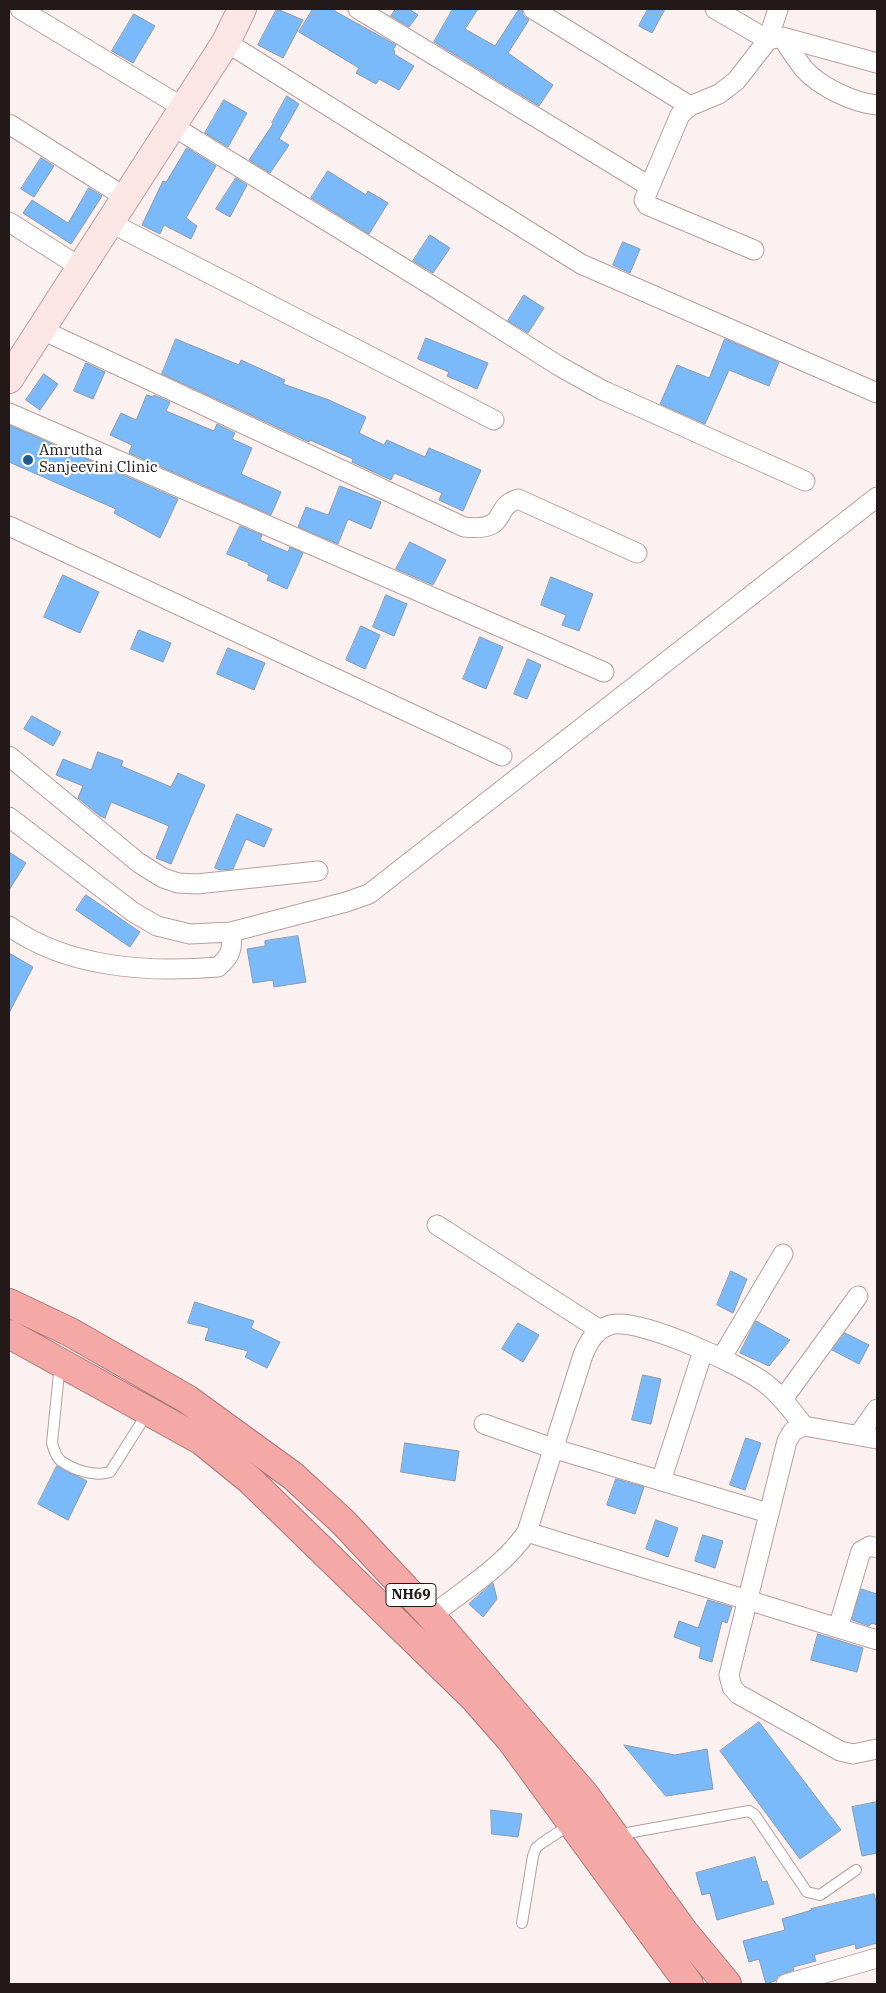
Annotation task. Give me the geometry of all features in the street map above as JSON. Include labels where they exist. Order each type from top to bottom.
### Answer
[{"type":"highway","name":"NH69","points":[[9,1303],[70,1332],[187,1399],[209,1431],[250,1480],[474,1698],[510,1739],[689,1984]]},
{"type":"highway","name":"NH69","points":[[9,1334],[149,1412],[209,1431],[293,1476],[343,1522],[431,1616],[543,1744],[616,1835],[684,1932],[727,1984]]},
{"type":"main road","points":[[9,379],[176,116],[226,42],[242,9]]},
{"type":"street","points":[[20,9],[176,116],[558,366],[602,390],[805,481]]},
{"type":"street","points":[[358,9],[649,186]]},
{"type":"street","points":[[533,9],[690,106]]},
{"type":"street","points":[[715,9],[775,38],[877,63]]},
{"type":"street","points":[[754,250],[652,208],[644,200],[680,115],[690,106],[719,94],[736,82],[775,38],[778,9]]},
{"type":"street","points":[[775,38],[806,71],[837,93],[853,100],[877,105]]},
{"type":"street","points":[[226,42],[581,264],[877,393]]},
{"type":"street","points":[[9,124],[124,197]]},
{"type":"street","points":[[9,222],[80,267]]},
{"type":"street","points":[[109,222],[494,420]]},
{"type":"street","points":[[40,329],[464,527],[483,529],[493,525],[510,501],[518,499],[637,553]]},
{"type":"street","points":[[9,413],[604,672]]},
{"type":"street","points":[[9,816],[133,912],[157,926],[190,934],[231,932],[346,902],[369,894],[877,497]]},
{"type":"street","points":[[9,526],[502,756]]},
{"type":"street","points":[[9,756],[139,863],[163,878],[178,883],[197,884],[318,871]]},
{"type":"street","points":[[9,926],[62,954],[126,968],[180,970],[218,967],[231,952],[231,932]]},
{"type":"street","points":[[437,1225],[600,1330]]},
{"type":"street","points":[[722,1358],[782,1254]]},
{"type":"street","points":[[783,1400],[858,1296]]},
{"type":"street","points":[[431,1616],[502,1561],[519,1544],[527,1532],[552,1448],[583,1355],[590,1339],[600,1330],[612,1324],[632,1324],[722,1358],[764,1382],[783,1400],[804,1426]]},
{"type":"street","points":[[661,1481],[703,1351]]},
{"type":"street","points":[[859,1435],[877,1409]]},
{"type":"street","points":[[484,1424],[552,1448],[768,1513]]},
{"type":"street","points":[[877,1439],[804,1426],[793,1431],[787,1441],[768,1513],[729,1675],[732,1687],[738,1694],[840,1751],[853,1754],[877,1750]]},
{"type":"street","points":[[527,1532],[877,1640]]},
{"type":"street","points":[[838,1628],[861,1551],[870,1546],[877,1548]]},
{"type":"street","points":[[786,1984],[877,1958]]},
{"type":"lane","points":[[60,1362],[52,1443],[55,1454],[61,1460],[91,1474],[110,1472],[149,1412]]},
{"type":"lane","points":[[616,1835],[749,1811],[755,1815],[806,1892],[820,1895],[856,1870]]},
{"type":"lane","points":[[522,1923],[536,1848],[571,1824]]},
{"type":"building","points":[[277,9],[303,20],[283,58],[258,45]]},
{"type":"building","points":[[313,9],[331,9],[396,45],[393,50],[395,51],[394,54],[414,66],[399,90],[379,79],[376,84],[356,73],[359,68],[299,32]]},
{"type":"building","points":[[396,9],[409,9],[418,15],[409,27],[391,16]]},
{"type":"building","points":[[453,9],[478,9],[465,29],[495,46],[519,9],[522,9],[523,15],[529,20],[508,53],[553,85],[539,106],[434,42]]},
{"type":"building","points":[[648,9],[665,9],[652,33],[639,26]]},
{"type":"building","points":[[134,14],[155,26],[133,63],[112,51]]},
{"type":"building","points":[[287,96],[299,104],[279,139],[289,145],[270,173],[249,160],[273,124]]},
{"type":"building","points":[[224,100],[247,113],[228,147],[205,133]]},
{"type":"building","points":[[187,148],[216,166],[186,218],[197,226],[191,239],[164,225],[160,234],[142,225],[163,181],[166,182]]},
{"type":"building","points":[[41,158],[54,166],[34,197],[21,189]]},
{"type":"building","points":[[328,171],[366,195],[368,191],[388,203],[369,234],[311,198]]},
{"type":"building","points":[[236,178],[247,185],[230,217],[216,209]]},
{"type":"building","points":[[89,188],[102,196],[71,244],[23,213],[32,200],[68,223]]},
{"type":"building","points":[[430,235],[450,248],[433,273],[413,261]]},
{"type":"building","points":[[623,242],[640,249],[630,273],[613,265]]},
{"type":"building","points":[[524,295],[544,308],[528,333],[508,321]]},
{"type":"building","points":[[426,338],[488,363],[477,389],[447,376],[449,372],[418,359]]},
{"type":"building","points":[[176,339],[239,365],[241,360],[285,380],[283,384],[329,400],[366,417],[359,433],[384,445],[387,440],[425,457],[429,448],[481,470],[463,511],[439,500],[442,493],[394,473],[391,480],[352,462],[353,459],[310,440],[309,442],[162,374]]},
{"type":"building","points":[[725,339],[779,362],[769,386],[729,370],[705,424],[660,404],[677,365],[709,378]]},
{"type":"building","points":[[86,363],[105,372],[93,399],[74,391]]},
{"type":"building","points":[[44,374],[58,384],[40,410],[26,400]]},
{"type":"building","points":[[147,395],[153,397],[154,395],[170,402],[166,411],[214,431],[217,424],[235,433],[232,439],[252,448],[241,474],[281,492],[271,515],[129,453],[132,445],[110,435],[121,413],[136,420]]},
{"type":"building","points":[[9,425],[178,499],[160,538],[114,513],[116,509],[9,462]]},
{"type":"building","points":[[340,486],[381,502],[371,529],[348,519],[338,544],[298,527],[306,507],[328,515]]},
{"type":"building","points":[[240,526],[262,535],[260,540],[288,552],[290,547],[303,553],[287,589],[267,580],[269,575],[248,565],[249,563],[227,554]]},
{"type":"building","points":[[410,542],[446,560],[433,585],[396,569]]},
{"type":"building","points":[[63,575],[99,592],[80,633],[44,617]]},
{"type":"building","points":[[551,577],[593,594],[579,631],[562,625],[566,615],[541,605]]},
{"type":"building","points":[[386,595],[407,604],[394,636],[373,627]]},
{"type":"building","points":[[361,626],[380,635],[365,669],[346,660]]},
{"type":"building","points":[[139,630],[171,643],[163,662],[131,649]]},
{"type":"building","points":[[480,637],[503,647],[486,689],[463,679]]},
{"type":"building","points":[[228,648],[265,663],[254,690],[217,674]]},
{"type":"building","points":[[528,659],[541,665],[527,699],[514,694]]},
{"type":"building","points":[[32,716],[61,732],[53,746],[24,729]]},
{"type":"building","points":[[98,752],[123,761],[121,766],[171,787],[178,773],[205,785],[171,864],[156,858],[169,826],[111,802],[105,818],[100,816],[78,798],[83,786],[56,775],[63,759],[91,770]]},
{"type":"building","points":[[237,814],[272,829],[264,847],[246,839],[233,869],[220,870],[215,868]]},
{"type":"building","points":[[9,852],[26,863],[9,890]]},
{"type":"building","points":[[86,895],[140,932],[130,947],[76,910]]},
{"type":"building","points":[[298,936],[306,982],[274,987],[273,980],[253,983],[247,949],[265,946],[265,941]]},
{"type":"building","points":[[9,953],[33,967],[9,1013]]},
{"type":"building","points":[[731,1271],[747,1279],[733,1313],[717,1305]]},
{"type":"building","points":[[195,1302],[254,1321],[251,1328],[280,1342],[267,1368],[245,1357],[248,1351],[205,1340],[209,1328],[188,1323]]},
{"type":"building","points":[[756,1321],[790,1340],[769,1366],[740,1353]]},
{"type":"building","points":[[518,1323],[539,1335],[523,1362],[502,1349]]},
{"type":"building","points":[[845,1333],[869,1345],[859,1364],[832,1350]]},
{"type":"building","points":[[643,1375],[661,1379],[651,1424],[632,1420]]},
{"type":"building","points":[[746,1438],[761,1443],[745,1490],[730,1485]]},
{"type":"building","points":[[405,1443],[459,1451],[455,1481],[401,1472]]},
{"type":"building","points":[[57,1466],[87,1481],[68,1520],[38,1504]]},
{"type":"building","points":[[616,1479],[644,1487],[635,1514],[607,1505]]},
{"type":"building","points":[[656,1520],[678,1528],[668,1557],[646,1549]]},
{"type":"building","points":[[703,1535],[723,1541],[715,1568],[695,1561]]},
{"type":"building","points":[[493,1583],[497,1599],[483,1617],[469,1604]]},
{"type":"building","points":[[861,1589],[877,1594],[877,1625],[872,1623],[869,1626],[852,1620]]},
{"type":"building","points":[[708,1600],[732,1607],[727,1623],[722,1621],[712,1662],[699,1658],[701,1647],[674,1637],[679,1621],[698,1628]]},
{"type":"building","points":[[818,1634],[863,1648],[857,1672],[811,1660]]},
{"type":"building","points":[[759,1722],[841,1830],[800,1859],[720,1751]]},
{"type":"building","points":[[624,1745],[675,1755],[707,1749],[713,1789],[666,1796]]},
{"type":"building","points":[[877,1802],[877,1853],[862,1856],[852,1807]]},
{"type":"building","points":[[491,1810],[522,1814],[518,1837],[492,1834]]},
{"type":"building","points":[[755,1857],[762,1882],[767,1881],[774,1904],[717,1920],[710,1893],[702,1895],[696,1873]]},
{"type":"building","points":[[874,1894],[877,1905],[877,1943],[856,1949],[855,1944],[814,1955],[816,1961],[793,1967],[794,1970],[778,1976],[775,1981],[766,1984],[759,1959],[749,1962],[743,1941],[785,1930],[782,1919],[811,1909]]},
{"type":"place","name":"Amrutha Sanjeevini Clinic","points":[[28,460]]}]
